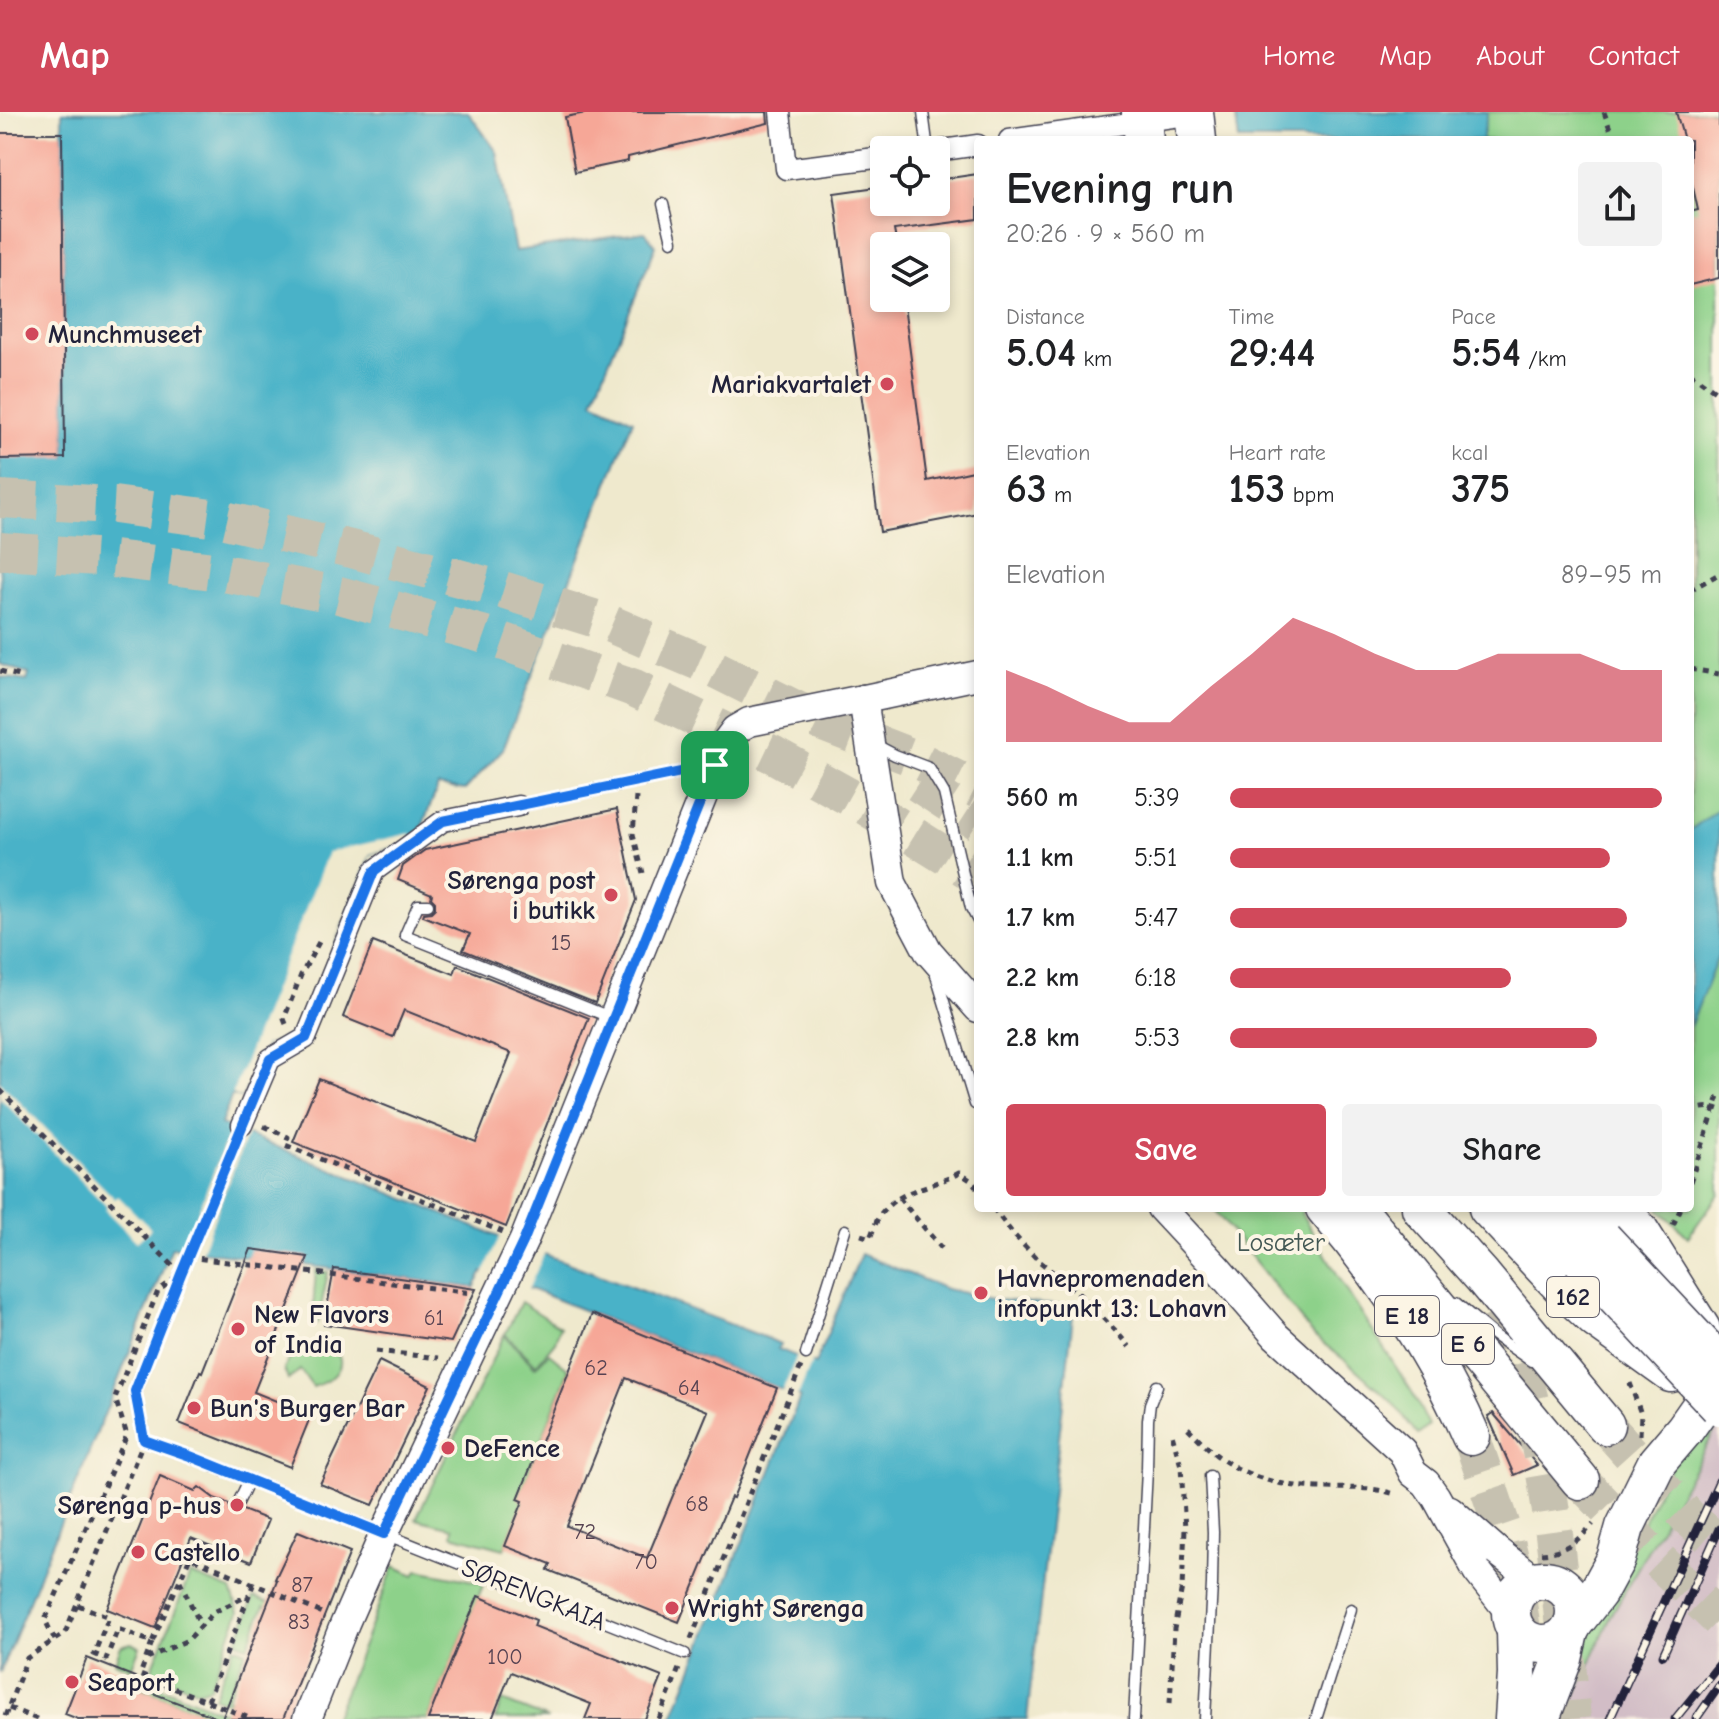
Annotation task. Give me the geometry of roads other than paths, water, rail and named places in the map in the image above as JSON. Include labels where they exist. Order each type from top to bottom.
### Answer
[{"type":"highway","name":"E 18","points":[[1328,1212],[1416,1329],[1456,1401],[1471,1436]]},
{"type":"highway","name":"E 6","points":[[1359,1212],[1580,1480]]},
{"type":"highway","name":"E 6","points":[[1425,1212],[1482,1276],[1605,1425]]},
{"type":"highway","name":"162","points":[[1492,1212],[1596,1319],[1706,1368]]},
{"type":"highway","name":"162","points":[[1543,1212],[1601,1235]]},
{"type":"highway","name":"162","points":[[1578,1212],[1601,1235],[1706,1368]]},
{"type":"highway","points":[[1514,1719],[1517,1674],[1512,1602],[1517,1592],[1544,1572],[1599,1551],[1612,1520],[1657,1462],[1664,1418],[1706,1368]]},
{"type":"highway","points":[[1513,1621],[1524,1639],[1542,1645],[1560,1640],[1598,1592],[1616,1559],[1612,1520]]},
{"type":"highway","points":[[1540,1719],[1563,1659],[1575,1616],[1569,1593],[1544,1572]]},
{"type":"street","points":[[780,112],[786,169],[870,159]]},
{"type":"street","points":[[1042,136],[1142,124],[1195,122]]},
{"type":"street","points":[[950,149],[974,146]]},
{"type":"street","points":[[307,1719],[384,1534],[524,1240],[729,736],[749,722],[974,676]]},
{"type":"street","points":[[861,699],[892,883],[928,951],[974,1003]]},
{"type":"street","points":[[243,1122],[270,1059],[306,1038],[374,871],[443,821],[518,806]]},
{"type":"street","points":[[1165,1212],[1276,1336],[1402,1451],[1408,1486],[1426,1483],[1477,1571],[1513,1621]]},
{"type":"street","points":[[1436,1497],[1498,1552],[1544,1572]]},
{"type":"lane","points":[[923,112],[926,136]]},
{"type":"lane","points":[[663,204],[672,241]]},
{"type":"lane","points":[[869,737],[875,746],[929,768],[944,793],[974,914]]},
{"type":"lane","points":[[518,806],[715,765]]},
{"type":"lane","points":[[428,905],[418,905],[405,935],[614,1019]]},
{"type":"lane","points":[[928,951],[974,1101]]},
{"type":"lane","points":[[806,1354],[845,1230]]},
{"type":"lane","points":[[1400,1260],[1432,1284]]},
{"type":"lane","points":[[1442,1291],[1495,1336],[1580,1396]]},
{"type":"lane","points":[[1134,1719],[1148,1420],[1157,1386]]},
{"type":"lane","name":"SØRENGKAIA","points":[[190,1456],[685,1654]]},
{"type":"lane","points":[[1205,1719],[1212,1584],[1210,1476]]},
{"type":"lane","points":[[237,1505],[249,1480]]},
{"type":"lane","points":[[1316,1719],[1351,1609]]},
{"type":"water","points":[[62,112],[468,112],[497,152],[515,251],[645,232],[656,246],[593,401],[633,420],[503,749],[465,790],[438,786],[422,827],[409,841],[370,854],[299,1031],[265,1045],[241,1098],[232,1095],[221,1124],[499,1237],[769,1339],[780,1344],[778,1349],[815,1364],[861,1254],[946,1289],[998,1300],[1074,1307],[1027,1719],[672,1719],[800,1397],[483,1272],[474,1288],[172,1247],[0,1673],[0,677],[27,681],[29,674],[0,664],[0,458],[65,457]]},
{"type":"water","points":[[1235,112],[1488,112],[1483,136],[1238,136]]},
{"type":"water","points":[[1719,809],[1719,954],[1694,1017],[1694,827]]},
{"type":"tunnel","points":[[0,499],[114,505],[225,520],[351,549],[496,588],[606,622],[711,667],[821,722],[916,759],[974,788]]},
{"type":"tunnel","points":[[0,551],[97,557],[213,571],[339,595],[482,634],[634,688],[774,755],[867,807],[974,874]]},
{"type":"tunnel","points":[[918,783],[974,819]]},
{"type":"tunnel","points":[[1500,1310],[1521,1367],[1543,1463],[1558,1573],[1572,1719]]},
{"type":"tunnel","points":[[1605,1425],[1689,1518],[1719,1544]]},
{"type":"tunnel","points":[[1471,1436],[1504,1533],[1525,1650]]},
{"type":"tunnel","points":[[1580,1480],[1719,1619]]},
{"type":"railway","points":[[1610,1719],[1719,1481]]},
{"type":"railway","points":[[1663,1655],[1719,1529]]},
{"type":"railway","points":[[1675,1719],[1719,1665]]},
{"type":"railway","points":[[1696,1719],[1719,1686]]},
{"type":"place","name":"Munchmuseet","points":[[32,334]]},
{"type":"place","name":"Mariakvartalet","points":[[887,384]]},
{"type":"place","name":"Sørenga post i butikk","points":[[611,895]]},
{"type":"place","name":"Havnepromenaden infopunkt 13: Lohavn","points":[[981,1293]]},
{"type":"place","name":"New Flavors of India","points":[[238,1329]]},
{"type":"place","name":"Bun's Burger Bar","points":[[194,1408]]},
{"type":"place","name":"DeFence","points":[[448,1448]]},
{"type":"place","name":"Sørenga p-hus","points":[[237,1505]]},
{"type":"place","name":"Castello","points":[[138,1552]]},
{"type":"place","name":"Wright Sørenga","points":[[672,1608]]},
{"type":"place","name":"Seaport","points":[[72,1682]]},
{"type":"park label","name":"Losæter","points":[[1281,1242]]}]
